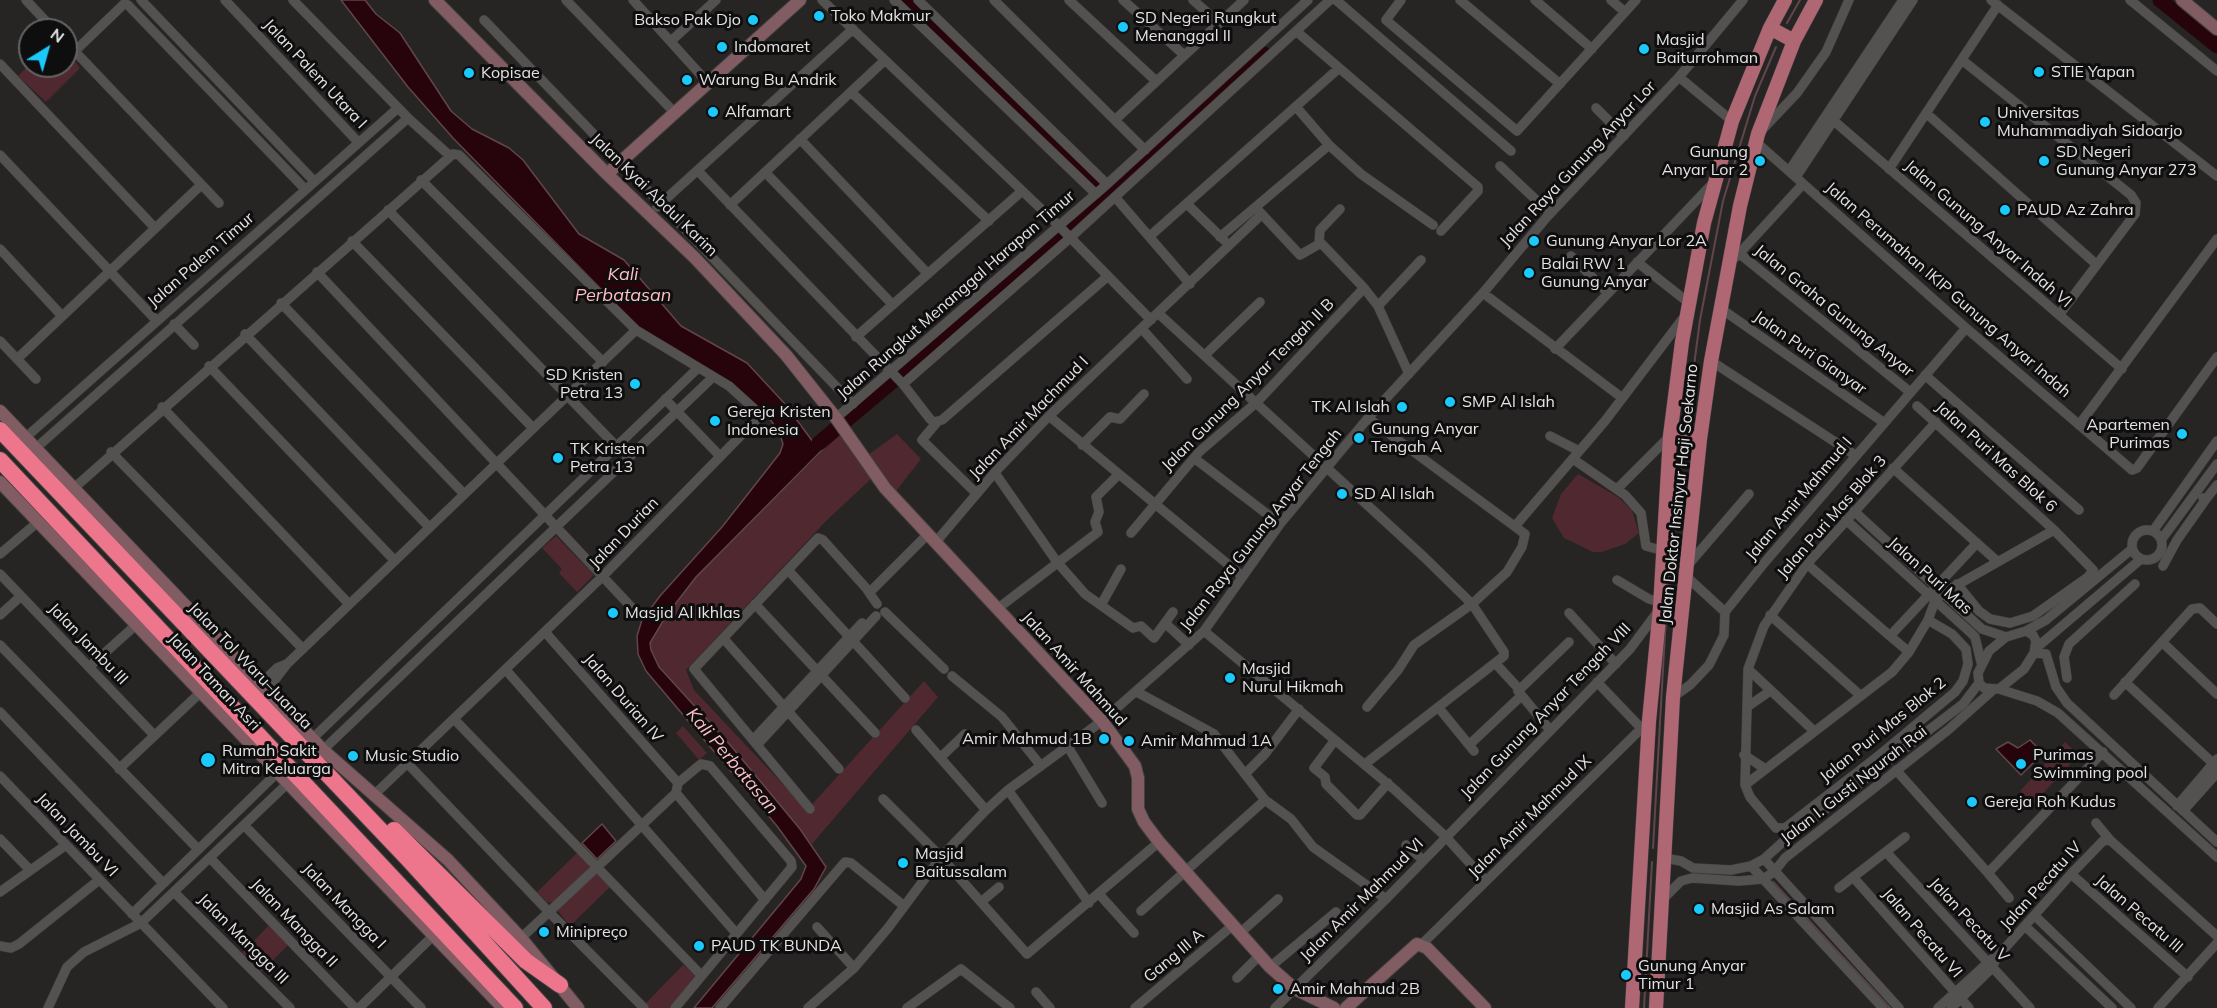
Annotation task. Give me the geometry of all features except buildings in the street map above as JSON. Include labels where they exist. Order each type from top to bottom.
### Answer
[{"type":"highway","name":"Jalan Tol Waru–Juanda","points":[[0,430],[321,757],[544,1008]]},
{"type":"highway","points":[[0,460],[515,1008]]},
{"type":"highway","points":[[321,757],[530,964],[560,984]]},
{"type":"main road","name":"Jalan Doktor Insinyur Haji Soekarno","points":[[1632,1008],[1645,724],[1660,605],[1676,338],[1688,308],[1716,179],[1732,121],[1770,28],[1785,0]]},
{"type":"main road","name":"Jalan Doktor Insinyur Haji Soekarno","points":[[1656,1008],[1673,697],[1688,571],[1700,439],[1711,361],[1720,308],[1735,258],[1740,206],[1757,138],[1794,41],[1816,0]]},
{"type":"main road","points":[[1770,28],[1794,41]]},
{"type":"main road","points":[[1670,436],[1700,439]]},
{"type":"street","points":[[26,0],[43,18]]},
{"type":"street","name":"Jalan Palem Utara I","points":[[225,0],[358,142]]},
{"type":"street","points":[[293,0],[408,118],[450,156]]},
{"type":"street","name":"Jalan Kyai Abdul Karim","points":[[435,0],[491,59],[748,314],[840,424]]},
{"type":"street","points":[[566,0],[675,113]]},
{"type":"street","points":[[671,41],[716,0]]},
{"type":"street","points":[[607,174],[800,0]]},
{"type":"street","points":[[822,0],[1065,232],[1151,320]]},
{"type":"street","points":[[894,0],[1101,189]]},
{"type":"street","points":[[918,0],[1101,189]]},
{"type":"street","points":[[994,0],[1145,150]]},
{"type":"street","points":[[1069,0],[1156,81]]},
{"type":"street","points":[[1123,0],[1184,55]]},
{"type":"street","points":[[1193,0],[1219,23]]},
{"type":"street","points":[[1116,119],[1244,0]]},
{"type":"street","name":"Jalan Rungkut Menanggal Harapan Timur","points":[[896,379],[1065,232],[1101,189],[1308,0]]},
{"type":"street","points":[[1065,232],[1115,197],[1330,0]]},
{"type":"street","points":[[1336,0],[1511,151]]},
{"type":"street","points":[[1401,0],[1386,16],[1389,23],[1513,129],[1520,129],[1636,0]]},
{"type":"street","points":[[1460,0],[1560,84]]},
{"type":"street","points":[[1535,0],[1592,49]]},
{"type":"street","points":[[1611,0],[1625,12]]},
{"type":"street","name":"Jalan Raya Gunung Anyar Lor","points":[[1409,374],[1483,293],[1550,213],[1679,77],[1743,0]]},
{"type":"street","points":[[1757,138],[1797,93],[1826,52],[1849,0]]},
{"type":"street","points":[[1796,177],[1903,0]]},
{"type":"street","points":[[1735,258],[1796,177],[1913,0]]},
{"type":"street","points":[[2130,0],[2217,71]]},
{"type":"street","points":[[2181,0],[2217,29]]},
{"type":"street","points":[[637,1],[708,83]]},
{"type":"street","points":[[78,48],[131,2]]},
{"type":"street","points":[[131,2],[314,181]]},
{"type":"street","points":[[131,2],[305,189]]},
{"type":"street","points":[[1889,169],[1962,60],[1994,3],[2212,172]]},
{"type":"street","points":[[484,20],[853,404]]},
{"type":"street","points":[[648,213],[698,171],[853,29]]},
{"type":"street","points":[[1296,31],[1475,185],[1478,191],[1441,231]]},
{"type":"street","points":[[491,59],[506,44]]},
{"type":"street","points":[[78,54],[219,203]]},
{"type":"street","points":[[730,205],[885,60]]},
{"type":"street","points":[[1962,60],[2131,195],[2136,203],[2135,214],[2058,315]]},
{"type":"street","points":[[0,64],[155,228]]},
{"type":"street","points":[[1150,236],[1297,108],[1338,69]]},
{"type":"street","points":[[1679,77],[1732,121]]},
{"type":"street","points":[[851,92],[989,221]]},
{"type":"street","name":"Jalan Palem Timur","points":[[25,438],[229,255],[398,108]]},
{"type":"street","points":[[1297,108],[1329,145],[1372,184],[1433,225]]},
{"type":"street","points":[[1596,108],[1624,136]]},
{"type":"street","points":[[1926,113],[2096,264]]},
{"type":"street","name":"Jalan Palem Timur","points":[[36,448],[408,118]]},
{"type":"street","name":"Jalan Gunung Anyar Indah VI","points":[[1834,121],[2122,369]]},
{"type":"street","name":"Jalan Perumahan IKIP Gunung Anyar Indah","points":[[1757,138],[1796,177],[1966,328],[2135,470],[2217,357]]},
{"type":"street","points":[[800,139],[928,274]]},
{"type":"street","points":[[1220,237],[1259,211],[1329,145]]},
{"type":"street","points":[[0,155],[156,320]]},
{"type":"street","points":[[74,488],[111,452],[450,156],[459,155],[636,330],[713,377],[321,757]]},
{"type":"street","points":[[1500,166],[1550,213]]},
{"type":"street","points":[[698,171],[896,379]]},
{"type":"street","points":[[765,172],[893,305]]},
{"type":"street","points":[[1555,349],[1716,179]]},
{"type":"street","points":[[421,180],[603,362]]},
{"type":"street","points":[[17,359],[201,185]]},
{"type":"street","points":[[856,337],[1022,191]]},
{"type":"street","points":[[1115,197],[1190,284]]},
{"type":"street","points":[[1187,204],[1229,246]]},
{"type":"street","points":[[1340,209],[1320,230],[1319,243],[1364,288],[1378,306],[1409,374]]},
{"type":"street","points":[[388,210],[616,446]]},
{"type":"street","points":[[1259,211],[1300,255],[1319,243]]},
{"type":"street","name":"Jalan Amir Machmud I","points":[[868,590],[976,493],[1049,416],[1229,246],[1259,211]]},
{"type":"street","name":"Jalan Rungkut Menanggal Harapan Timur","points":[[840,424],[853,404],[896,379],[1065,232]]},
{"type":"street","points":[[2079,425],[2217,239]]},
{"type":"street","points":[[352,241],[533,428]]},
{"type":"street","points":[[0,249],[62,316]]},
{"type":"street","points":[[229,255],[238,267]]},
{"type":"street","points":[[1571,256],[1608,293]]},
{"type":"street","name":"Jalan Graha Gunung Anyar","points":[[1735,258],[1910,392]]},
{"type":"street","points":[[1378,306],[1421,260]]},
{"type":"street","points":[[1637,262],[1688,308]]},
{"type":"street","points":[[317,272],[498,462],[555,528],[634,610]]},
{"type":"street","points":[[976,493],[922,440],[940,421],[1108,276]]},
{"type":"street","name":"Jalan Gunung Anyar Tengah II B","points":[[1131,533],[1194,458],[1257,402],[1364,288]]},
{"type":"street","points":[[1483,293],[1622,397]]},
{"type":"street","points":[[1205,355],[1260,302]]},
{"type":"street","points":[[281,303],[464,494]]},
{"type":"street","name":"Jalan Puri Gianyar","points":[[1720,308],[1883,422]]},
{"type":"street","points":[[1159,314],[1328,466],[1472,604],[1505,654],[1365,764]]},
{"type":"street","points":[[174,324],[194,345]]},
{"type":"street","name":"Jalan Amir Mahmud I","points":[[1725,612],[1883,422],[1966,328]]},
{"type":"street","points":[[1142,329],[1187,379]]},
{"type":"street","points":[[264,687],[277,668],[287,664],[303,649],[636,330]]},
{"type":"street","points":[[245,334],[429,527]]},
{"type":"street","points":[[1516,525],[1622,397],[1676,338]]},
{"type":"street","points":[[0,341],[36,378]]},
{"type":"street","points":[[1711,361],[1855,455]]},
{"type":"street","points":[[209,366],[394,561]]},
{"type":"street","points":[[312,739],[698,368]]},
{"type":"street","name":"Jalan Raya Gunung Anyar Tengah","points":[[808,1008],[854,968],[941,857],[986,810],[1008,790],[1102,721],[1204,631],[1280,524],[1368,418],[1409,374]]},
{"type":"street","points":[[1925,375],[2079,510]]},
{"type":"street","name":"Jalan Durian","points":[[375,794],[602,577],[719,455],[761,415],[729,386],[713,377]]},
{"type":"street","name":"Jalan Rungkut Menanggal Harapan Timur","points":[[896,379],[930,418],[940,421]]},
{"type":"street","points":[[1082,445],[1110,417],[1120,419],[1144,394]]},
{"type":"street","points":[[665,399],[719,455]]},
{"type":"street","name":"Jalan Puri Mas Blok 6","points":[[1917,406],[2054,530],[2093,570],[2088,577],[2033,616],[2010,623],[1990,619],[1979,611],[1957,584]]},
{"type":"street","points":[[162,407],[350,604]]},
{"type":"street","points":[[0,411],[264,687],[312,739],[321,757],[375,794],[437,850],[521,938],[578,1008]]},
{"type":"street","points":[[1049,416],[1153,505],[1242,576]]},
{"type":"street","points":[[1366,707],[1398,670],[1414,645],[1472,604],[1507,572],[1522,547],[1525,534],[1516,525],[1368,418]]},
{"type":"street","name":"Jalan Puri Mas Blok 3","points":[[1745,785],[1748,669],[1770,615],[1807,564],[1936,422]]},
{"type":"street","name":"Jalan Amir Mahmud","points":[[840,424],[885,488],[1102,721],[1135,766],[1138,778],[1138,809],[1144,822],[1159,842],[1270,968],[1295,989],[1334,1008]]},
{"type":"street","points":[[1550,436],[1618,488],[1641,513],[1646,546],[1664,552]]},
{"type":"street","points":[[1618,488],[1670,436]]},
{"type":"street","points":[[2153,531],[2217,441]]},
{"type":"street","points":[[111,452],[303,649]]},
{"type":"street","points":[[1194,458],[1280,524]]},
{"type":"street","points":[[2163,566],[2217,464]]},
{"type":"street","points":[[1893,468],[1998,562]]},
{"type":"street","points":[[995,473],[1057,562],[1085,594],[1133,628],[1140,626],[1154,638],[1173,612]]},
{"type":"street","points":[[997,609],[1098,532],[1095,522],[1099,512],[1096,497],[1118,475]]},
{"type":"street","name":"Jalan Taman Asri","points":[[0,482],[503,1008]]},
{"type":"street","points":[[2162,540],[2153,531],[2145,530],[2137,533],[2132,540],[2132,549],[2140,559],[2149,560],[2158,556],[2162,549],[2162,540],[2201,496],[2217,485]]},
{"type":"street","points":[[1673,697],[1690,685],[1709,665],[1724,635],[1725,612],[1688,571],[1749,494]]},
{"type":"street","name":"Jalan Puri Mas","points":[[1854,512],[1983,629],[2006,637]]},
{"type":"street","name":"Jalan Puri Mas","points":[[1846,520],[1975,637],[1981,662],[1978,673],[1979,683]]},
{"type":"street","points":[[0,554],[38,522]]},
{"type":"street","points":[[1940,590],[1957,584],[2054,530]]},
{"type":"street","points":[[810,808],[694,670],[695,666],[724,639],[819,538],[868,590],[877,611],[944,669]]},
{"type":"street","points":[[1890,636],[1940,590],[1977,543]]},
{"type":"street","points":[[1981,662],[2006,637],[2026,632],[2046,620],[2132,549]]},
{"type":"street","points":[[2035,651],[2140,559]]},
{"type":"street","points":[[1807,564],[1909,652]]},
{"type":"street","points":[[1101,605],[1121,569]]},
{"type":"street","points":[[788,570],[850,641],[905,698]]},
{"type":"street","name":"Jalan Jambu III","points":[[0,574],[154,735]]},
{"type":"street","points":[[1617,580],[1660,605]]},
{"type":"street","points":[[2067,678],[2065,650],[2088,625],[2135,584]]},
{"type":"street","points":[[0,615],[21,596]]},
{"type":"street","points":[[1745,785],[1764,768],[1892,672],[1909,652],[1928,620],[1932,598]]},
{"type":"street","points":[[755,604],[875,733]]},
{"type":"street","name":"Jalan Gunung Anyar Tengah VIII","points":[[1447,834],[1630,649],[1660,605]]},
{"type":"street","points":[[2114,695],[2195,607],[2217,624]]},
{"type":"street","points":[[755,742],[877,611]]},
{"type":"street","points":[[1569,613],[1616,664]]},
{"type":"street","points":[[1959,622],[1966,614]]},
{"type":"street","points":[[2079,614],[2088,625]]},
{"type":"street","points":[[1770,615],[1861,696]]},
{"type":"street","name":"Jalan Puri Mas Blok 2","points":[[1745,785],[1750,797],[1776,828],[1785,828],[1877,757],[1955,692],[1963,681],[1968,664],[1966,649],[1952,634],[1928,620]]},
{"type":"street","points":[[1166,623],[1189,645]]},
{"type":"street","points":[[89,667],[136,624]]},
{"type":"street","points":[[1975,637],[1983,629]]},
{"type":"street","points":[[1204,631],[1447,834],[1486,881]]},
{"type":"street","name":"Jalan Durian IV","points":[[545,632],[677,788],[765,900]]},
{"type":"street","points":[[2026,632],[2033,635],[2036,641],[2035,651]]},
{"type":"street","points":[[724,639],[839,769]]},
{"type":"street","points":[[1438,707],[1472,748],[1569,642]]},
{"type":"street","points":[[2162,642],[2217,694]]},
{"type":"street","points":[[0,645],[198,849]]},
{"type":"street","points":[[2035,651],[2046,655],[2056,687],[2067,703],[2217,842]]},
{"type":"street","name":"Jalan I. Gusti Ngurah Rai","points":[[1664,858],[1681,861],[1693,873],[1739,881],[1763,879],[1774,872],[1785,858],[1996,690],[2014,680],[2035,651]]},
{"type":"street","points":[[1495,663],[1550,730]]},
{"type":"street","points":[[1748,669],[1814,731]]},
{"type":"street","points":[[506,670],[736,933]]},
{"type":"street","points":[[952,676],[1002,717],[1041,766]]},
{"type":"street","points":[[1597,682],[1645,724]]},
{"type":"street","points":[[2125,682],[2216,766],[2180,809]]},
{"type":"street","points":[[1979,683],[2037,701],[2058,713],[2217,857]]},
{"type":"street","name":"Jalan I. Gusti Ngurah Rai","points":[[1693,873],[1731,870],[1751,866],[1764,859],[1785,840],[1963,704],[1979,683]]},
{"type":"street","points":[[1139,690],[1214,734],[1265,800],[1291,819],[1313,847],[1386,899]]},
{"type":"street","points":[[1747,707],[1770,691]]},
{"type":"street","points":[[120,769],[201,692]]},
{"type":"street","points":[[1245,774],[1265,754],[1299,710]]},
{"type":"street","points":[[0,712],[163,883]]},
{"type":"street","points":[[454,719],[701,975]]},
{"type":"street","name":"Jalan Amir Mahmud IX","points":[[1427,939],[1645,724]]},
{"type":"street","points":[[916,730],[986,810]]},
{"type":"street","points":[[940,757],[965,734]]},
{"type":"street","points":[[1335,740],[1314,768],[1325,777],[1326,784],[1357,815],[1360,815],[1388,783]]},
{"type":"street","points":[[1068,747],[1102,803]]},
{"type":"street","points":[[1988,873],[2103,752]]},
{"type":"street","points":[[1744,755],[1764,768]]},
{"type":"street","points":[[408,764],[644,1008]]},
{"type":"street","points":[[521,938],[701,764],[707,764],[791,861],[791,870],[675,1008]]},
{"type":"street","points":[[1896,771],[2010,898]]},
{"type":"street","points":[[132,914],[277,773]]},
{"type":"street","name":"Jalan Jambu VI","points":[[0,776],[223,1008]]},
{"type":"street","points":[[48,1008],[58,982],[67,967],[84,952],[141,923],[287,784]]},
{"type":"street","points":[[1008,790],[1089,903]]},
{"type":"street","points":[[883,799],[941,857],[1029,955],[1159,842]]},
{"type":"street","points":[[1141,911],[1183,870],[1265,800]]},
{"type":"street","points":[[2096,823],[2110,840],[2217,936]]},
{"type":"street","name":"Jalan Mangga I","points":[[244,825],[421,1008]]},
{"type":"street","name":"Jalan Amir Mahmud VI","points":[[1275,1008],[1386,899],[1447,834]]},
{"type":"street","points":[[1839,888],[1905,837]]},
{"type":"street","points":[[0,839],[30,870]]},
{"type":"street","name":"Jalan Pecatu IV","points":[[1990,965],[2071,874],[2103,841],[2110,840]]},
{"type":"street","points":[[0,892],[66,845]]},
{"type":"street","points":[[1406,845],[1424,860]]},
{"type":"street","name":"Jalan Pecatu V","points":[[1886,852],[2030,1008]]},
{"type":"street","name":"Jalan Mangga II","points":[[210,858],[357,1008]]},
{"type":"street","points":[[1764,859],[1899,1008]]},
{"type":"street","points":[[720,1008],[844,863],[852,863],[904,906]]},
{"type":"street","points":[[1751,866],[1883,1008]]},
{"type":"street","points":[[1663,899],[1674,885],[1693,873]]},
{"type":"street","name":"Jalan Pecatu III","points":[[2071,874],[2188,977]]},
{"type":"street","name":"Jalan Pecatu VI","points":[[1853,877],[1969,1008]]},
{"type":"street","points":[[0,946],[10,948],[19,944],[99,880]]},
{"type":"street","points":[[981,902],[999,887]]},
{"type":"street","name":"Jalan Mangga III","points":[[174,892],[290,1008]]},
{"type":"street","points":[[1099,894],[1134,933]]},
{"type":"street","name":"Gang III A","points":[[1135,1008],[1235,930],[1278,900]]},
{"type":"street","points":[[1270,968],[1336,912]]},
{"type":"street","points":[[2035,916],[2131,1008]]},
{"type":"street","points":[[2025,926],[2112,1008]]},
{"type":"street","points":[[817,927],[854,968]]},
{"type":"street","points":[[357,1008],[434,935]]},
{"type":"street","points":[[1346,1008],[1410,948],[1427,939],[1485,1008]]},
{"type":"street","points":[[2158,1008],[2217,944]]},
{"type":"street","points":[[1237,978],[1259,956]]},
{"type":"street","points":[[1938,1008],[1957,996],[1990,965]]},
{"type":"street","points":[[907,1008],[961,969],[1010,1008]]},
{"type":"street","points":[[1036,992],[1050,1008]]},
{"type":"street","points":[[1951,1008],[1957,996]]},
{"type":"shaded area","points":[[20,78],[70,78],[46,102]]},
{"type":"shaded area","points":[[842,432],[873,477],[825,522],[686,670],[694,690],[807,810],[924,681],[938,697],[812,844],[731,746],[659,667],[650,643],[666,616],[696,577]]},
{"type":"shaded area","points":[[897,434],[921,459],[893,495],[865,457]]},
{"type":"shaded area","points":[[1578,474],[1618,497],[1632,510],[1639,533],[1625,544],[1602,552],[1593,552],[1564,538],[1552,518],[1561,494]]},
{"type":"shaded area","points":[[556,536],[594,575],[577,592],[559,573],[562,569],[542,548]]},
{"type":"shaded area","points":[[683,726],[707,753],[699,760],[676,733]]},
{"type":"shaded area","points":[[2065,742],[2079,755],[2034,803],[2020,791]]},
{"type":"shaded area","points":[[577,853],[589,864],[589,869],[553,903],[547,902],[537,892]]},
{"type":"shaded area","points":[[594,873],[598,874],[610,887],[570,926],[557,910]]},
{"type":"shaded area","points":[[270,924],[289,944],[261,972],[242,953]]},
{"type":"shaded area","points":[[683,965],[696,976],[670,1008],[649,1008],[645,1004]]},
{"type":"water","name":"Kali Perbatasan","points":[[341,0],[365,0],[376,14],[400,33],[451,111],[472,129],[509,148],[523,160],[579,234],[624,260],[681,326],[747,363],[785,404],[816,446],[834,431],[837,435],[696,577],[666,616],[650,643],[659,667],[731,746],[800,829],[826,867],[814,889],[712,1008],[694,1008],[801,879],[806,866],[777,826],[646,671],[638,654],[637,636],[642,620],[660,596],[722,527],[780,453],[783,444],[780,434],[768,416],[734,386],[638,327],[453,138],[408,87]]},
{"type":"water","name":"Purimas Swimming pool","points":[[2030,740],[2043,753],[2021,775],[1996,749],[2008,742],[2018,748]]},
{"type":"water","points":[[602,824],[616,841],[597,859],[582,843]]},
{"type":"waterway","points":[[907,0],[1107,195]]},
{"type":"waterway","points":[[1787,23],[1800,0]]},
{"type":"waterway","points":[[2160,0],[2217,46]]},
{"type":"waterway","points":[[1686,426],[1700,320],[1723,201],[1755,96],[1776,47]]},
{"type":"waterway","points":[[819,443],[998,293],[1264,54]]},
{"type":"waterway","points":[[1653,848],[1665,633],[1683,449]]},
{"type":"waterway","points":[[1644,1008],[1652,862]]},
{"type":"waterway","points":[[1773,882],[1890,1008]]},
{"type":"place","name":"Toko Makmur","points":[[819,16]]},
{"type":"place","name":"Bakso Pak Djo","points":[[753,20]]},
{"type":"place","name":"SD Negeri Rungkut Menanggal II","points":[[1123,27]]},
{"type":"place","name":"Indomaret","points":[[722,47]]},
{"type":"place","name":"Masjid Baiturrohman","points":[[1644,49]]},
{"type":"place","name":"STIE Yapan","points":[[2039,72]]},
{"type":"place","name":"Kopisae","points":[[469,73]]},
{"type":"place","name":"Warung Bu Andrik","points":[[687,80]]},
{"type":"place","name":"Alfamart","points":[[713,112]]},
{"type":"place","name":"Universitas Muhammadiyah Sidoarjo","points":[[1985,122]]},
{"type":"place","name":"Gunung Anyar Lor 2","points":[[1760,161]]},
{"type":"place","name":"SD Negeri Gunung Anyar 273","points":[[2044,161]]},
{"type":"place","name":"PAUD Az Zahra","points":[[2005,210]]},
{"type":"place","name":"Gunung Anyar Lor 2A","points":[[1534,241]]},
{"type":"place","name":"Balai RW 1 Gunung Anyar","points":[[1529,273]]},
{"type":"place","name":"SD Kristen Petra 13","points":[[635,384]]},
{"type":"place","name":"SMP Al Islah","points":[[1450,402]]},
{"type":"place","name":"TK Al Islah","points":[[1402,407]]},
{"type":"place","name":"Gereja Kristen Indonesia","points":[[715,421]]},
{"type":"place","name":"Apartemen Purimas","points":[[2182,434]]},
{"type":"place","name":"Gunung Anyar Tengah A","points":[[1359,438]]},
{"type":"place","name":"TK Kristen Petra 13","points":[[558,458]]},
{"type":"place","name":"SD Al Islah","points":[[1342,494]]},
{"type":"place","name":"Masjid Al Ikhlas","points":[[613,613]]},
{"type":"place","name":"Masjid Nurul Hikmah","points":[[1230,678]]},
{"type":"place","name":"Amir Mahmud 1B","points":[[1104,739]]},
{"type":"place","name":"Amir Mahmud 1A","points":[[1129,741]]},
{"type":"place","name":"Music Studio","points":[[353,756]]},
{"type":"place","name":"Rumah Sakit Mitra Keluarga","points":[[208,760]]},
{"type":"place","name":"Purimas Swimming pool","points":[[2021,764]]},
{"type":"place","name":"Gereja Roh Kudus","points":[[1972,802]]},
{"type":"place","name":"Masjid Baitussalam","points":[[903,863]]},
{"type":"place","name":"Masjid As Salam","points":[[1699,909]]},
{"type":"place","name":"Minipreço","points":[[544,932]]},
{"type":"place","name":"PAUD TK BUNDA","points":[[699,946]]},
{"type":"place","name":"Gunung Anyar Timur 1","points":[[1626,975]]},
{"type":"place","name":"Amir Mahmud 2B","points":[[1278,989]]}]
